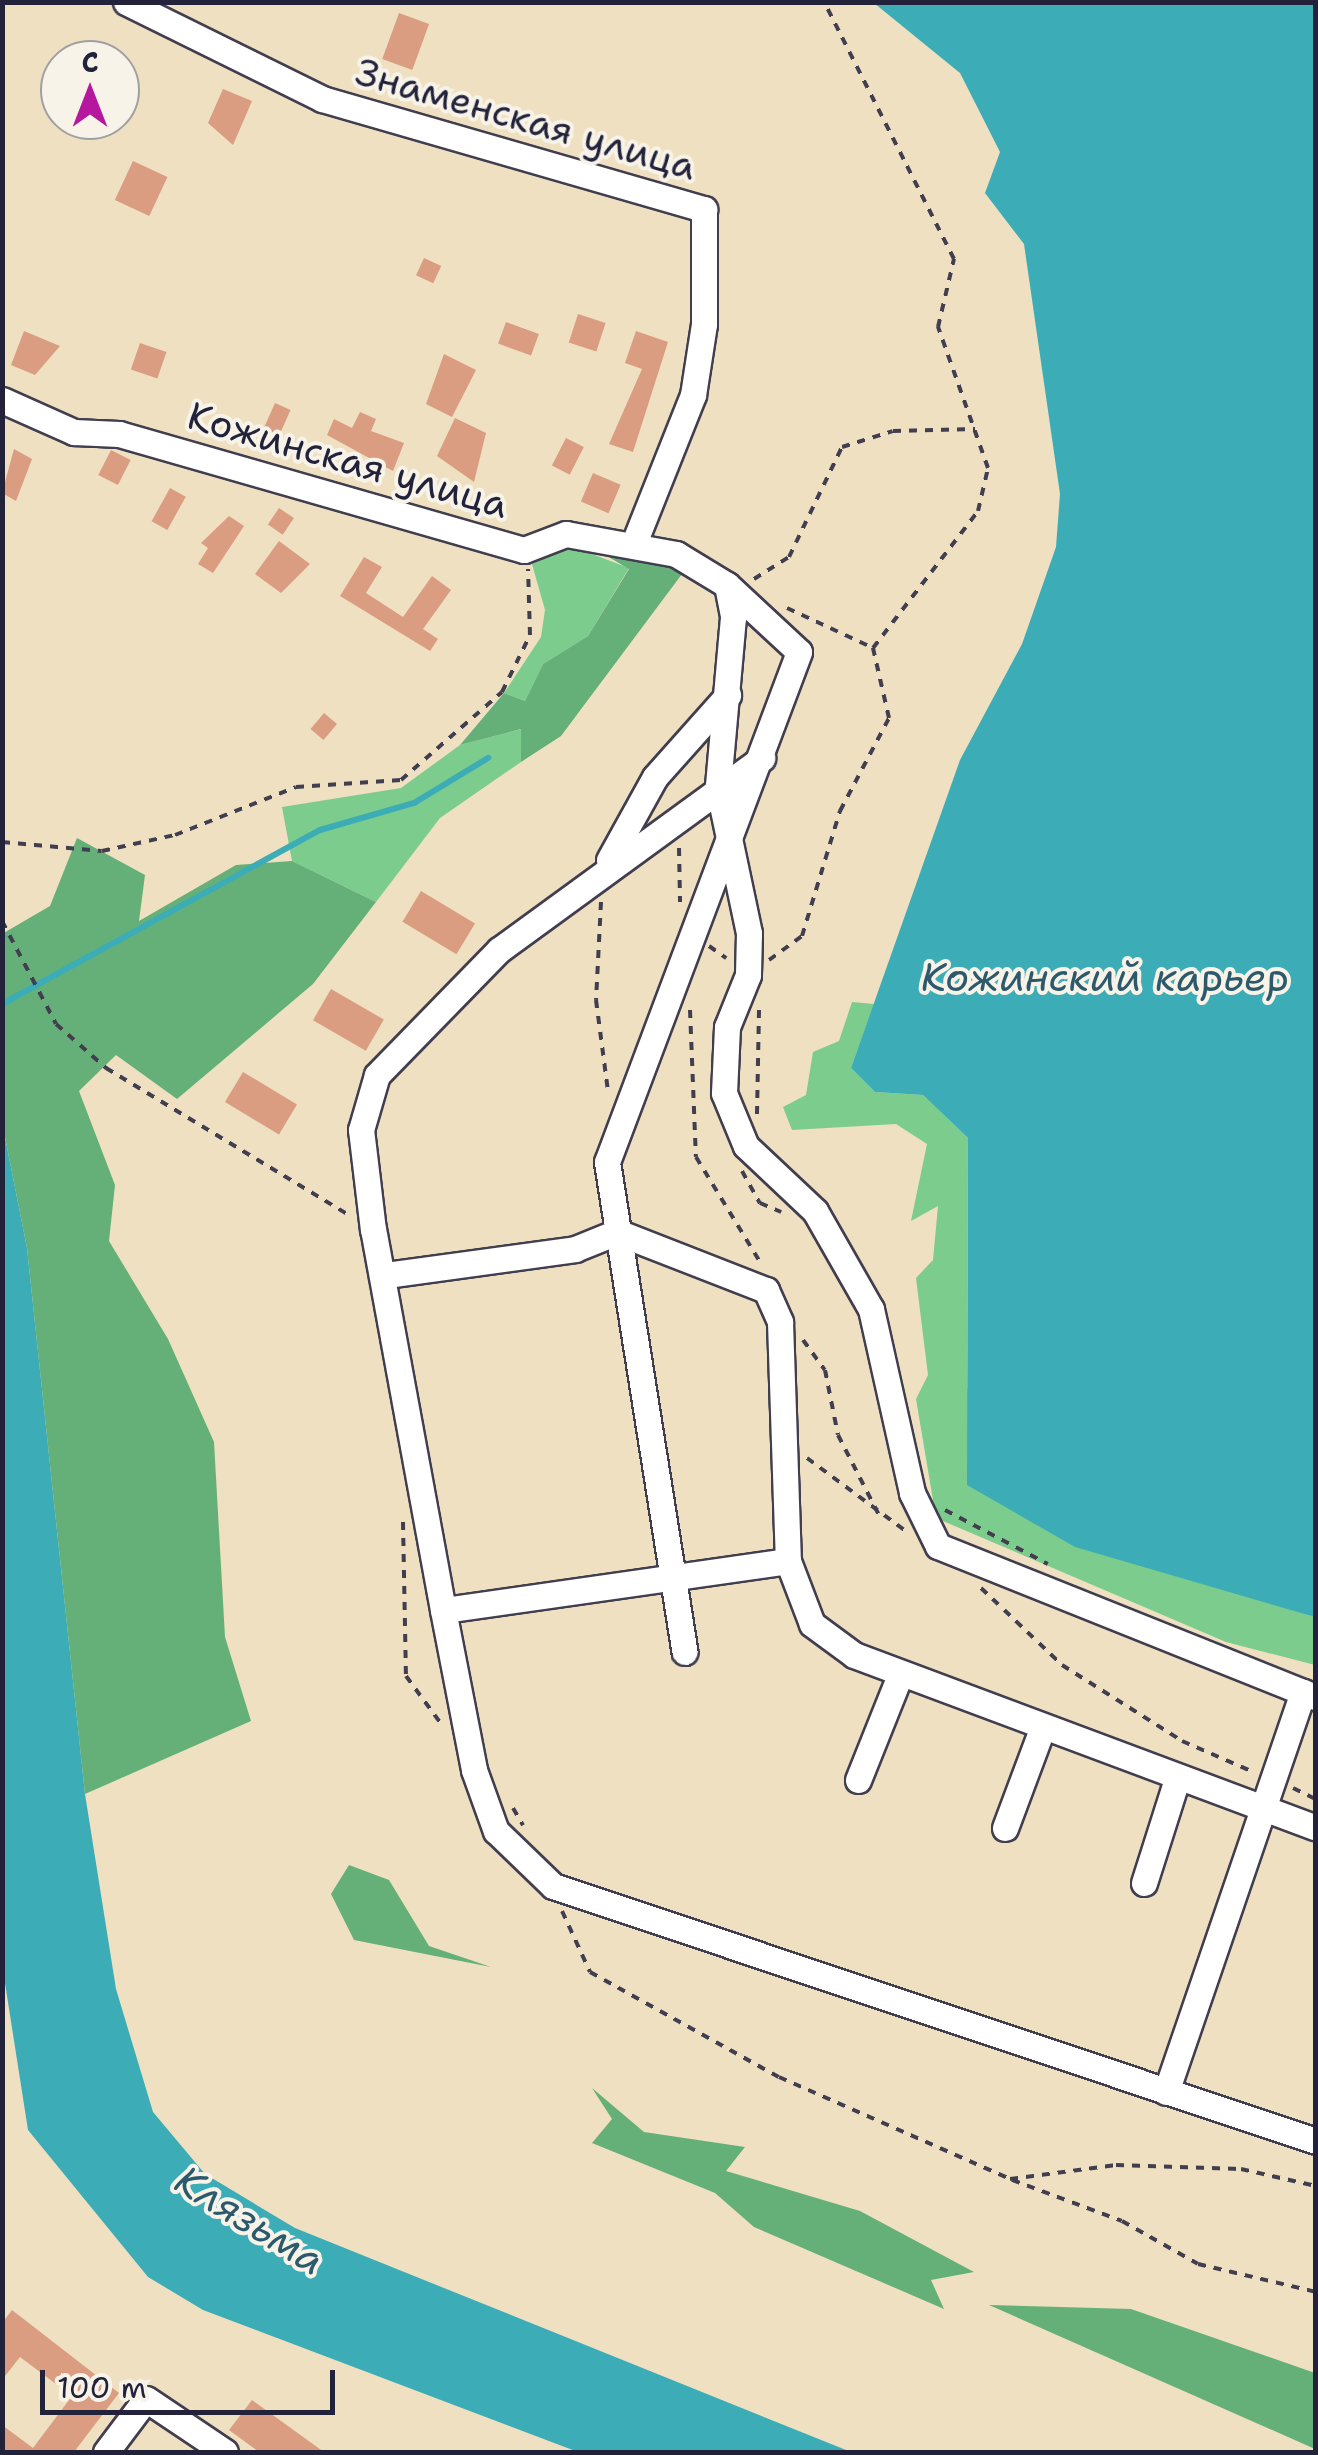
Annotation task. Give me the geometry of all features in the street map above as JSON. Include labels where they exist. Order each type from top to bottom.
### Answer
[{"type":"street","name":"Знаменская улица","points":[[126,2],[322,99],[704,209],[704,324],[693,395],[635,542]]},
{"type":"street","name":"Кожинская улица","points":[[2,400],[74,432],[119,434],[524,550],[566,534],[635,542],[726,585],[800,652],[762,758]]},
{"type":"street","points":[[726,585],[728,695],[718,786],[728,852],[749,933],[748,975],[726,1027],[724,1093],[746,1146],[815,1211],[872,1309],[912,1493],[938,1546],[1309,1694],[1270,1776],[1166,2092]]},
{"type":"street","points":[[602,872],[655,777],[728,695]]},
{"type":"street","points":[[762,758],[718,786],[499,950],[377,1075],[361,1130],[373,1230],[386,1275],[443,1610],[474,1770],[496,1831],[552,1886],[1316,2141]]},
{"type":"street","points":[[685,1652],[607,1162],[762,758]]},
{"type":"street","points":[[386,1275],[575,1249],[617,1232],[766,1290],[780,1322],[788,1561],[812,1624],[900,1676],[1316,1828]]},
{"type":"street","points":[[443,1610],[788,1561]]},
{"type":"street","points":[[858,1780],[900,1676]]},
{"type":"street","points":[[1005,1828],[1042,1729]]},
{"type":"street","points":[[1144,1883],[1177,1779]]},
{"type":"street","points":[[106,2452],[146,2399],[225,2452]]},
{"type":"path","points":[[824,2],[834,15],[954,259],[938,328],[988,468],[978,511],[873,648]]},
{"type":"path","points":[[726,585],[764,577],[789,556],[842,447],[893,431],[976,429]]},
{"type":"path","points":[[2,842],[102,851],[176,836],[296,787],[401,780],[502,692],[530,635],[524,550]]},
{"type":"path","points":[[782,606],[873,648]]},
{"type":"path","points":[[748,975],[802,936],[840,812],[889,718],[873,648]]},
{"type":"path","points":[[680,842],[675,892],[694,935],[748,975],[762,1071],[746,1146]]},
{"type":"path","points":[[602,872],[596,1000],[607,1089],[622,1123]]},
{"type":"path","points":[[2,920],[56,1024],[106,1068],[177,1107],[373,1230]]},
{"type":"path","points":[[691,990],[696,1156],[766,1269]]},
{"type":"path","points":[[801,1336],[826,1370],[838,1435],[882,1521]]},
{"type":"path","points":[[784,1440],[882,1521],[938,1546]]},
{"type":"path","points":[[972,1578],[1062,1665],[1182,1741],[1316,1799]]},
{"type":"path","points":[[563,1915],[590,1972],[779,2077],[1010,2179],[1122,2221],[1198,2264],[1316,2292]]},
{"type":"path","points":[[1010,2179],[1116,2165],[1241,2169],[1316,2186]]},
{"type":"green space","points":[[568,545],[629,568],[588,636],[543,664],[525,701],[504,693],[541,637],[545,610],[532,564]]},
{"type":"green space","points":[[590,546],[639,550],[685,570],[561,736],[521,762],[521,729],[460,745],[504,693],[525,701],[543,664],[588,636],[629,569]]},
{"type":"green space","points":[[522,729],[521,762],[440,818],[376,902],[292,861],[282,807],[401,788],[460,745]]},
{"type":"green space","points":[[77,838],[145,875],[139,921],[236,865],[292,861],[376,902],[313,984],[177,1099],[116,1055],[79,1091],[115,1185],[109,1241],[168,1339],[214,1442],[225,1637],[251,1721],[85,1794],[27,1248],[3,1127],[2,934],[50,906]]},
{"type":"green space","points":[[852,1002],[874,1004],[851,1068],[875,1092],[923,1095],[968,1138],[967,1388],[1247,1595],[1315,1617],[1315,1665],[1226,1642],[936,1518],[916,1399],[928,1375],[916,1278],[933,1260],[938,1206],[911,1221],[927,1144],[896,1124],[792,1130],[783,1107],[806,1095],[813,1052],[839,1041]]},
{"type":"green space","points":[[349,1865],[389,1880],[429,1946],[491,1967],[354,1940],[331,1894]]},
{"type":"green space","points":[[592,2088],[644,2132],[745,2147],[726,2171],[860,2211],[974,2272],[931,2280],[944,2309],[754,2227],[715,2193],[592,2143],[612,2119]]},
{"type":"green space","points":[[989,2305],[1131,2309],[1315,2373],[1315,2449]]},
{"type":"water","name":"Кожинский карьер","points":[[874,3],[1315,3],[1315,1617],[1075,1547],[967,1485],[968,1138],[923,1095],[875,1092],[851,1068],[960,760],[1022,644],[1056,547],[1060,494],[1024,244],[985,193],[1000,152],[960,73]]},
{"type":"water","name":"Клязьма","points":[[3,1127],[27,1248],[85,1794],[116,1989],[153,2112],[205,2174],[295,2228],[851,2452],[578,2452],[203,2310],[148,2277],[28,2130],[2,1964]]},
{"type":"building","points":[[399,13],[429,24],[412,70],[382,59]]},
{"type":"building","points":[[223,89],[252,101],[233,145],[208,123]]},
{"type":"building","points":[[133,161],[167,177],[149,216],[115,200]]},
{"type":"building","points":[[424,258],[441,266],[433,283],[416,275]]},
{"type":"building","points":[[578,314],[606,323],[596,351],[569,343]]},
{"type":"building","points":[[506,322],[539,334],[531,356],[498,344]]},
{"type":"building","points":[[24,331],[60,346],[35,375],[11,365]]},
{"type":"building","points":[[636,331],[668,342],[633,452],[609,444],[642,369],[625,363]]},
{"type":"building","points":[[140,343],[166,352],[157,379],[131,369]]},
{"type":"building","points":[[444,354],[476,370],[452,417],[426,404]]},
{"type":"building","points":[[275,403],[291,410],[275,445],[260,438]]},
{"type":"building","points":[[360,412],[376,419],[371,431],[404,443],[393,471],[327,435],[334,419],[352,428]]},
{"type":"building","points":[[455,418],[486,433],[474,482],[437,456]]},
{"type":"building","points":[[566,438],[584,447],[570,475],[552,466]]},
{"type":"building","points":[[14,449],[32,459],[16,501],[2,493]]},
{"type":"building","points":[[111,450],[131,460],[118,485],[98,475]]},
{"type":"building","points":[[593,473],[621,485],[609,513],[581,502]]},
{"type":"building","points":[[170,488],[186,497],[167,530],[152,521]]},
{"type":"building","points":[[279,508],[294,518],[283,535],[268,525]]},
{"type":"building","points":[[229,516],[244,526],[213,573],[198,564],[208,548],[201,543]]},
{"type":"building","points":[[279,541],[310,564],[281,593],[255,574]]},
{"type":"building","points":[[364,557],[382,567],[366,593],[403,617],[432,576],[451,590],[423,629],[438,639],[430,651],[340,596]]},
{"type":"building","points":[[324,713],[337,724],[324,740],[311,729]]},
{"type":"building","points":[[421,891],[475,923],[456,954],[402,922]]},
{"type":"building","points":[[331,989],[384,1020],[366,1051],[313,1020]]},
{"type":"building","points":[[243,1072],[297,1104],[279,1134],[225,1102]]},
{"type":"building","points":[[12,2310],[119,2393],[74,2452],[2,2452],[2,2425],[33,2448],[72,2396],[20,2357],[2,2380],[2,2323]]},
{"type":"building","points":[[252,2400],[324,2452],[259,2452],[229,2430]]},
{"type":"waterway","points":[[2,1004],[320,830],[414,803],[488,758]]}]
